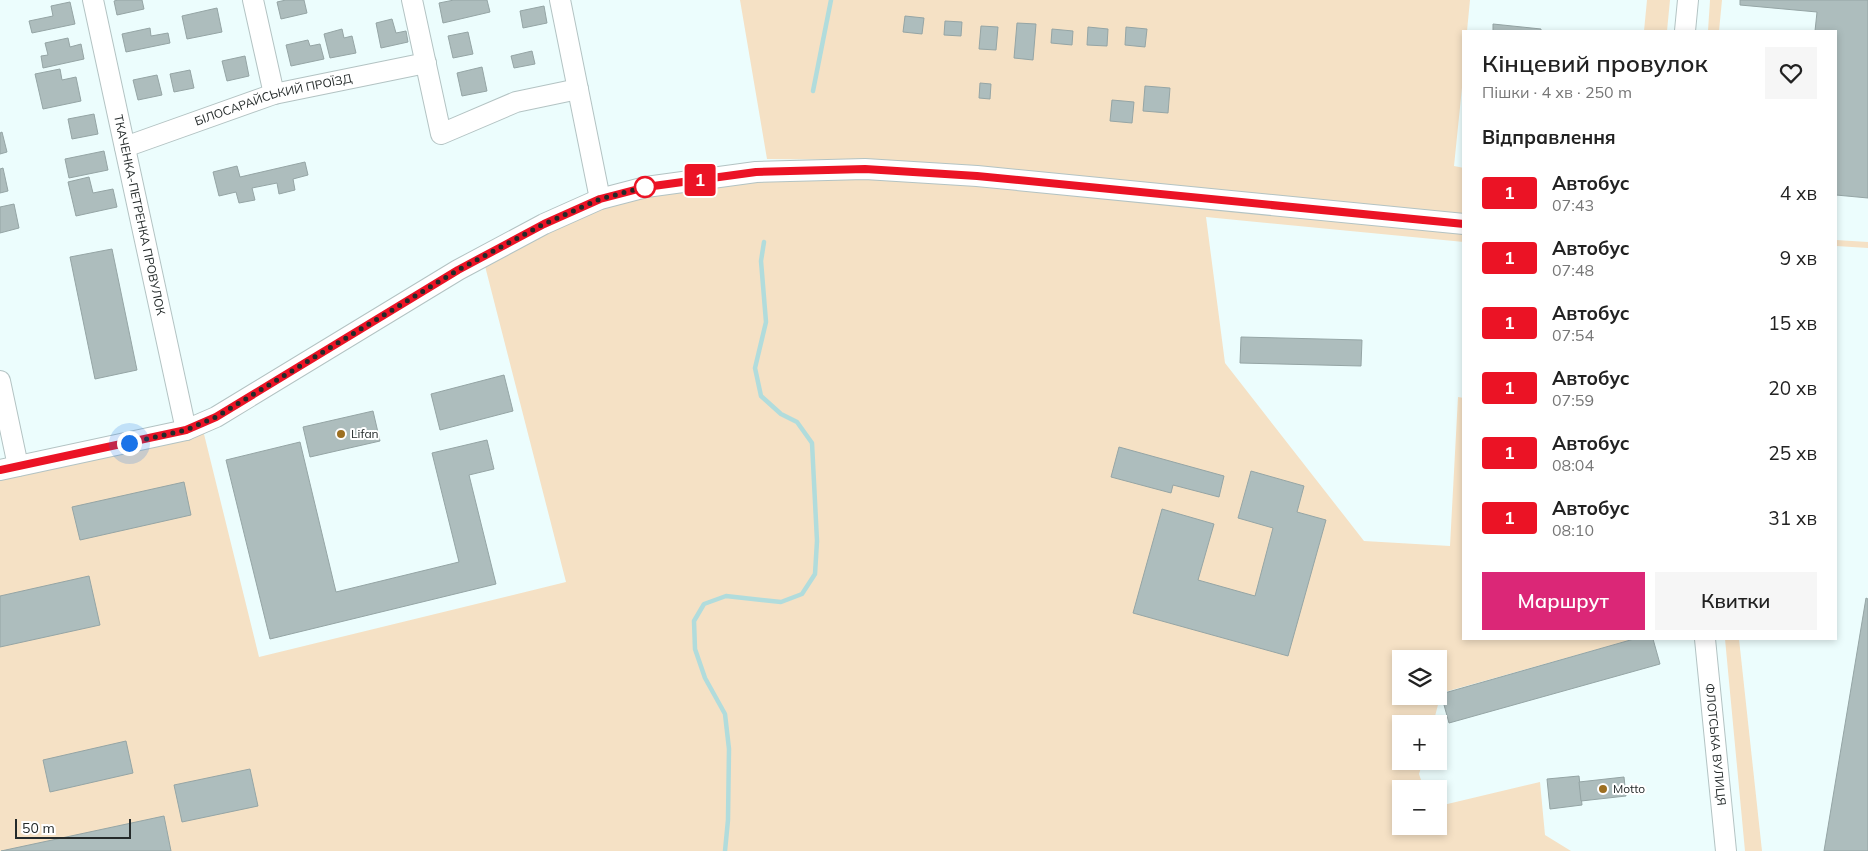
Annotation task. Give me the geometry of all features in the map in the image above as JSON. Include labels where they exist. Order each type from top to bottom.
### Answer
[{"type":"street","name":"ТКАЧЕНКА-ПЕТРЕНКА ПРОВУЛОК","points":[[93,0],[186,430]]},
{"type":"street","points":[[253,0],[274,94]]},
{"type":"street","points":[[412,0],[441,134],[516,102],[578,89]]},
{"type":"street","points":[[560,0],[600,199]]},
{"type":"street","points":[[1685,30],[1688,0]]},
{"type":"street","name":"БІЛОСАРАЙСЬКИЙ ПРОЇЗД","points":[[125,148],[274,94],[426,64]]},
{"type":"street","points":[[0,381],[9,468],[186,430],[216,417],[458,270],[544,224],[600,199],[646,187],[756,172],[865,169],[977,176],[1462,224]]},
{"type":"street","name":"ФЛОТСЬКА ВУЛИЦЯ","points":[[1705,640],[1726,851]]},
{"type":"shaded area","points":[[740,0],[1470,0],[1467,30],[1462,30],[1462,88],[1454,166],[1462,168],[1462,215],[863,160],[767,159]]},
{"type":"shaded area","points":[[1647,0],[1670,0],[1667,30],[1644,30]]},
{"type":"shaded area","points":[[1710,0],[1722,0],[1719,30],[1708,30]]},
{"type":"shaded area","points":[[865,178],[979,184],[1462,233],[1462,242],[1206,217],[1225,363],[1364,541],[1450,546],[1458,397],[1462,398],[1462,640],[1630,640],[1447,691],[1447,650],[1392,650],[1392,705],[1438,705],[1435,715],[1392,715],[1392,770],[1420,770],[1419,774],[1421,780],[1392,780],[1392,835],[1447,835],[1447,804],[1540,782],[1545,835],[1571,851],[0,851],[0,479],[202,426],[259,657],[566,582],[485,266],[548,232],[602,208],[648,195],[757,181]]},
{"type":"shaded area","points":[[1837,240],[1868,242],[1868,248],[1837,246]]},
{"type":"shaded area","points":[[1725,640],[1739,640],[1762,851],[1745,851]]},
{"type":"building","points":[[142,0],[144,9],[117,15],[114,1]]},
{"type":"building","points":[[304,0],[307,13],[281,19],[277,2]]},
{"type":"building","points":[[454,0],[487,0],[490,12],[443,23],[439,3]]},
{"type":"building","points":[[1740,0],[1868,0],[1868,198],[1837,195],[1837,30],[1815,30],[1817,12],[1740,5]]},
{"type":"building","points":[[70,2],[75,24],[32,33],[29,21],[53,16],[51,6]]},
{"type":"building","points":[[544,6],[547,23],[523,28],[520,11]]},
{"type":"building","points":[[217,8],[222,32],[187,39],[182,16]]},
{"type":"building","points":[[905,16],[924,18],[922,34],[903,32]]},
{"type":"building","points":[[392,19],[396,33],[406,31],[408,42],[381,48],[376,23]]},
{"type":"building","points":[[945,21],[962,22],[961,36],[944,35]]},
{"type":"building","points":[[1017,23],[1036,24],[1033,60],[1014,58]]},
{"type":"building","points":[[1493,24],[1541,29],[1541,30],[1493,30]]},
{"type":"building","points":[[981,26],[998,27],[996,50],[979,49]]},
{"type":"building","points":[[1088,27],[1108,29],[1107,46],[1087,45]]},
{"type":"building","points":[[1126,27],[1147,29],[1145,47],[1125,45]]},
{"type":"building","points":[[150,28],[151,36],[168,33],[170,43],[126,52],[122,34]]},
{"type":"building","points":[[342,29],[344,38],[352,36],[356,53],[330,58],[324,34]]},
{"type":"building","points":[[1052,29],[1073,31],[1072,45],[1051,43]]},
{"type":"building","points":[[468,32],[473,54],[453,58],[448,36]]},
{"type":"building","points":[[68,38],[70,47],[81,44],[84,59],[43,68],[41,56],[48,55],[45,43]]},
{"type":"building","points":[[308,40],[310,46],[320,44],[324,59],[291,66],[286,45]]},
{"type":"building","points":[[532,51],[535,64],[514,68],[511,56]]},
{"type":"building","points":[[245,56],[249,76],[227,81],[222,61]]},
{"type":"building","points":[[482,67],[487,91],[462,96],[457,73]]},
{"type":"building","points":[[60,69],[62,80],[76,77],[81,101],[43,109],[35,74]]},
{"type":"building","points":[[190,70],[194,88],[174,92],[170,74]]},
{"type":"building","points":[[157,75],[162,95],[138,100],[133,80]]},
{"type":"building","points":[[980,83],[991,84],[990,99],[979,98]]},
{"type":"building","points":[[1145,86],[1170,88],[1168,113],[1143,111]]},
{"type":"building","points":[[1112,100],[1134,102],[1132,123],[1110,121]]},
{"type":"building","points":[[94,114],[98,134],[72,139],[68,119]]},
{"type":"building","points":[[2,132],[7,152],[0,154],[0,133]]},
{"type":"building","points":[[104,151],[108,170],[69,178],[65,159]]},
{"type":"building","points":[[305,162],[308,175],[293,179],[295,190],[279,194],[277,183],[252,188],[255,200],[239,203],[236,192],[219,196],[213,172],[237,166],[240,177]]},
{"type":"building","points":[[3,168],[8,191],[0,193],[0,169]]},
{"type":"building","points":[[89,177],[93,193],[113,189],[117,207],[76,216],[68,182]]},
{"type":"building","points":[[14,204],[19,228],[0,233],[0,207]]},
{"type":"building","points":[[112,249],[137,370],[95,379],[70,257]]},
{"type":"building","points":[[1241,337],[1362,340],[1361,366],[1240,363]]},
{"type":"building","points":[[504,375],[513,411],[440,430],[431,394]]},
{"type":"building","points":[[373,411],[380,441],[310,457],[303,427]]},
{"type":"building","points":[[487,440],[494,469],[469,475],[496,584],[270,639],[226,460],[300,442],[336,592],[459,562],[432,453]]},
{"type":"building","points":[[1119,447],[1224,476],[1219,497],[1173,485],[1171,493],[1111,477]]},
{"type":"building","points":[[1251,471],[1304,486],[1297,512],[1326,520],[1288,656],[1133,613],[1162,509],[1214,524],[1198,580],[1255,596],[1273,528],[1238,518]]},
{"type":"building","points":[[184,482],[191,515],[80,540],[72,507]]},
{"type":"building","points":[[89,576],[100,625],[0,647],[0,596]]},
{"type":"building","points":[[1866,598],[1868,599],[1868,851],[1824,851]]},
{"type":"building","points":[[1630,640],[1653,640],[1660,664],[1449,723],[1444,705],[1447,705],[1447,692]]},
{"type":"building","points":[[126,741],[133,773],[50,792],[43,760]]},
{"type":"building","points":[[250,769],[258,806],[182,822],[174,785]]},
{"type":"building","points":[[1579,776],[1582,805],[1550,809],[1547,779]]},
{"type":"building","points":[[1624,777],[1626,796],[1581,801],[1579,782]]},
{"type":"building","points":[[164,816],[171,851],[1,851]]},
{"type":"waterway","points":[[813,91],[831,0]]},
{"type":"waterway","points":[[725,851],[728,820],[729,749],[725,714],[705,678],[695,649],[694,621],[704,604],[726,596],[781,602],[802,594],[815,574],[817,541],[812,443],[797,422],[781,414],[761,396],[755,368],[766,322],[761,261],[764,242]]},
{"type":"bus line","name":"1","points":[[0,470],[186,430],[202,424],[458,270],[544,224],[600,199],[646,187],[756,172],[865,169],[977,176],[1462,224]]},
{"type":"place","name":"Lifan","points":[[341,434]]},
{"type":"place","name":"Motto","points":[[1603,789]]},
{"type":"route","points":[[129,443],[186,430],[202,424],[458,270],[544,224],[600,199],[645,187]]}]
